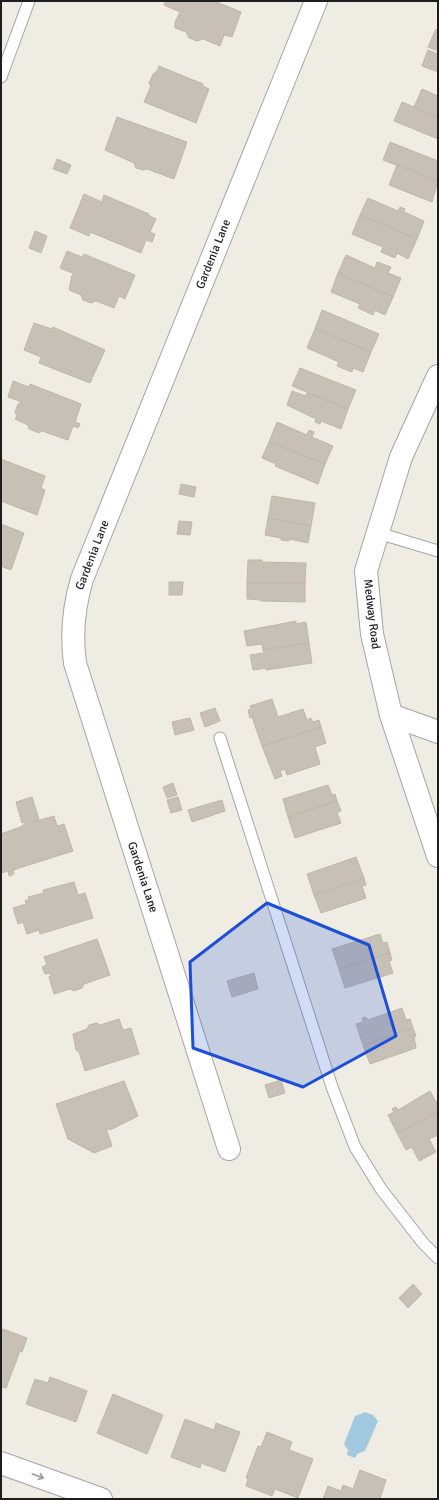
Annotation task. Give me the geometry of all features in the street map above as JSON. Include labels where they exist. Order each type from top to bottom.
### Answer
[{"type":"street","name":"Gardenia Lane","points":[[229,1149],[75,662],[72,644],[73,621],[76,598],[82,579],[316,1]]},
{"type":"street","name":"Medway Road","points":[[438,376],[401,457],[366,571],[372,634],[392,715],[438,856]]},
{"type":"street","points":[[392,715],[438,732]]},
{"type":"street","points":[[1,1463],[100,1499]]},
{"type":"lane","points":[[1,77],[29,1]]},
{"type":"lane","points":[[378,533],[438,551]]},
{"type":"lane","points":[[220,738],[332,1087],[355,1147],[381,1189],[422,1243],[438,1258]]},
{"type":"highlighted area","points":[[267,903],[369,945],[396,1036],[303,1087],[193,1048],[190,962]]},
{"type":"water","points":[[365,1412],[373,1415],[378,1421],[365,1451],[357,1454],[355,1458],[347,1455],[348,1450],[344,1444],[355,1416]]},
{"type":"building","points":[[166,1],[214,1],[241,12],[232,37],[224,35],[220,46],[203,39],[197,41],[189,38],[186,32],[175,28],[175,22],[180,12],[164,5]]},
{"type":"building","points":[[436,29],[438,30],[438,51],[428,47]]},
{"type":"building","points":[[428,50],[438,54],[438,72],[422,66]]},
{"type":"building","points":[[159,66],[203,84],[203,86],[209,89],[196,123],[144,102],[151,86],[149,83]]},
{"type":"building","points":[[422,89],[438,96],[438,117],[414,107]]},
{"type":"building","points":[[402,102],[438,117],[438,139],[394,121]]},
{"type":"building","points":[[117,117],[187,142],[174,179],[147,169],[143,170],[136,168],[134,163],[105,150]]},
{"type":"building","points":[[390,142],[438,161],[438,181],[383,160]]},
{"type":"building","points":[[57,159],[71,165],[67,174],[53,169]]},
{"type":"building","points":[[397,165],[438,181],[432,202],[389,185]]},
{"type":"building","points":[[84,194],[102,202],[104,195],[149,214],[148,215],[156,219],[150,232],[155,234],[152,242],[146,240],[141,253],[90,232],[89,236],[70,228]]},
{"type":"building","points":[[368,198],[398,211],[400,207],[405,209],[404,212],[424,221],[417,239],[360,215]]},
{"type":"building","points":[[360,215],[417,239],[408,259],[397,253],[395,258],[381,252],[383,247],[352,234]]},
{"type":"building","points":[[35,231],[47,236],[41,253],[29,248]]},
{"type":"building","points":[[67,251],[82,257],[84,254],[135,275],[125,299],[119,296],[114,308],[96,301],[91,303],[83,300],[81,295],[69,290],[72,275],[75,274],[60,268]]},
{"type":"building","points":[[346,255],[375,268],[377,262],[391,267],[388,273],[401,278],[393,297],[338,273]]},
{"type":"building","points":[[338,273],[393,297],[385,315],[375,310],[373,315],[358,308],[360,304],[331,292]]},
{"type":"building","points":[[322,310],[379,334],[371,352],[315,329]]},
{"type":"building","points":[[34,323],[52,329],[53,327],[105,350],[90,383],[39,363],[41,357],[24,350]]},
{"type":"building","points":[[315,329],[371,352],[363,372],[353,368],[352,372],[337,366],[339,362],[307,348]]},
{"type":"building","points":[[300,368],[356,390],[348,409],[292,386]]},
{"type":"building","points":[[13,381],[29,387],[30,384],[81,404],[75,422],[80,424],[78,428],[73,426],[68,440],[42,431],[39,433],[29,429],[28,425],[15,419],[17,416],[15,412],[18,404],[22,402],[8,397]]},
{"type":"building","points":[[292,391],[306,396],[307,393],[348,409],[341,429],[321,421],[320,424],[315,422],[316,419],[287,405]]},
{"type":"building","points":[[277,422],[307,435],[309,430],[314,432],[312,437],[333,446],[325,464],[269,442]]},
{"type":"building","points":[[269,442],[325,464],[318,484],[275,466],[276,464],[262,458]]},
{"type":"building","points":[[1,459],[45,476],[41,488],[45,490],[37,515],[1,501]]},
{"type":"building","points":[[181,484],[196,487],[194,497],[179,494]]},
{"type":"building","points":[[272,496],[315,503],[311,526],[268,518]]},
{"type":"building","points":[[268,518],[311,526],[308,543],[289,539],[289,541],[281,540],[281,538],[265,535]]},
{"type":"building","points":[[179,521],[192,522],[190,535],[177,534]]},
{"type":"building","points":[[1,524],[24,533],[11,570],[1,566]]},
{"type":"building","points":[[248,560],[262,560],[262,562],[306,563],[305,583],[247,583]]},
{"type":"building","points":[[169,582],[183,582],[182,595],[169,595]]},
{"type":"building","points":[[247,583],[305,583],[305,602],[261,601],[247,599]]},
{"type":"building","points":[[296,621],[296,624],[306,622],[309,643],[263,650],[262,644],[247,646],[244,631]]},
{"type":"building","points":[[309,643],[312,663],[266,670],[266,668],[253,670],[250,655],[264,653],[263,650]]},
{"type":"building","points":[[272,699],[278,717],[303,709],[307,720],[311,718],[313,722],[319,720],[321,727],[262,746],[248,710],[251,709],[250,706]]},
{"type":"building","points":[[215,708],[220,721],[205,727],[200,713]]},
{"type":"building","points":[[190,718],[194,730],[175,735],[172,722]]},
{"type":"building","points":[[321,727],[326,743],[315,747],[320,764],[287,775],[285,769],[280,771],[282,776],[275,779],[262,746]]},
{"type":"building","points":[[173,783],[177,795],[167,798],[163,787]]},
{"type":"building","points":[[328,785],[332,795],[335,794],[337,801],[288,817],[283,799]]},
{"type":"building","points":[[32,797],[39,819],[33,822],[54,816],[57,826],[64,824],[73,851],[13,870],[14,874],[9,876],[8,871],[1,873],[1,834],[23,826],[25,822],[22,823],[16,802]]},
{"type":"building","points":[[178,797],[182,810],[171,813],[167,800]]},
{"type":"building","points":[[222,800],[225,811],[192,822],[188,810]]},
{"type":"building","points":[[337,801],[341,811],[337,812],[341,823],[295,838],[288,817]]},
{"type":"building","points":[[356,857],[364,878],[314,895],[307,874]]},
{"type":"building","points":[[364,878],[366,885],[362,886],[366,898],[321,913],[314,895]]},
{"type":"building","points":[[74,882],[78,895],[85,893],[93,918],[40,934],[39,930],[27,934],[23,922],[18,924],[13,908],[26,904],[25,901],[29,899],[28,897],[44,893],[43,890]]},
{"type":"building","points":[[380,934],[383,943],[387,942],[390,953],[339,969],[332,949]]},
{"type":"building","points":[[97,939],[110,975],[84,984],[82,988],[74,991],[70,989],[54,994],[49,977],[51,976],[50,973],[45,974],[42,967],[47,965],[44,957]]},
{"type":"building","points":[[390,953],[392,960],[389,961],[393,973],[345,988],[339,969]]},
{"type":"building","points":[[254,973],[258,989],[232,997],[227,981]]},
{"type":"building","points":[[402,1008],[406,1020],[410,1019],[413,1028],[363,1045],[356,1024],[363,1022],[362,1018],[366,1017],[368,1020]]},
{"type":"building","points":[[119,1019],[123,1030],[131,1028],[139,1054],[85,1071],[79,1052],[76,1050],[73,1034],[87,1029],[89,1025],[97,1023],[100,1025]]},
{"type":"building","points":[[413,1028],[416,1036],[414,1037],[416,1048],[370,1064],[363,1045]]},
{"type":"building","points":[[281,1080],[285,1093],[269,1098],[265,1085]]},
{"type":"building","points":[[124,1081],[138,1116],[110,1130],[106,1128],[112,1146],[94,1153],[68,1139],[56,1104]]},
{"type":"building","points":[[430,1091],[436,1102],[438,1101],[438,1112],[397,1133],[388,1115],[394,1112],[392,1109],[396,1107],[398,1110]]},
{"type":"building","points":[[438,1112],[438,1135],[429,1139],[436,1152],[419,1161],[412,1147],[406,1150],[397,1133]]},
{"type":"building","points":[[413,1284],[422,1294],[408,1308],[399,1298]]},
{"type":"building","points":[[3,1329],[27,1338],[22,1352],[20,1351],[6,1388],[1,1387],[1,1335]]},
{"type":"building","points":[[50,1377],[87,1391],[76,1422],[26,1404],[35,1379],[48,1383]]},
{"type":"building","points":[[113,1394],[163,1415],[147,1454],[97,1433]]},
{"type":"building","points":[[185,1419],[214,1430],[216,1423],[240,1432],[225,1472],[201,1463],[200,1468],[171,1457]]},
{"type":"building","points":[[267,1432],[292,1442],[289,1450],[313,1459],[298,1498],[275,1489],[272,1496],[246,1486],[248,1479],[246,1478],[258,1446],[261,1447]]},
{"type":"building","points":[[360,1470],[386,1480],[380,1499],[323,1499],[328,1486],[341,1491],[343,1485],[353,1489]]}]
